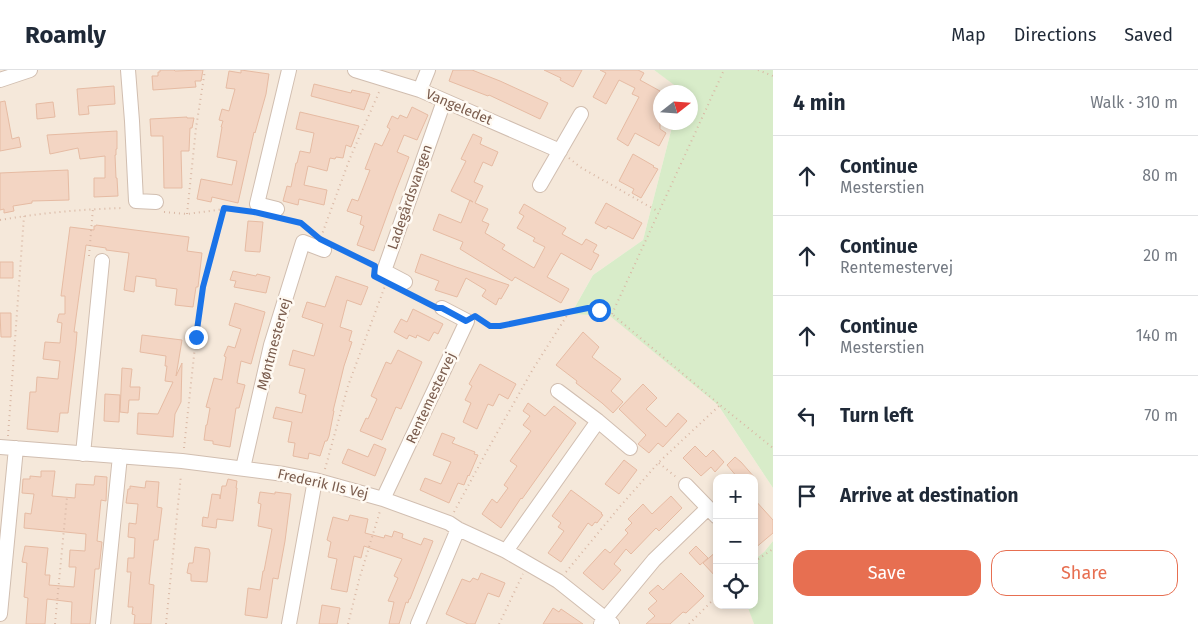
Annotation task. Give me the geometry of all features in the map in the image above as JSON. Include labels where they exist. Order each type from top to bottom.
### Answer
[{"type":"street","points":[[0,80],[30,70]]},
{"type":"street","points":[[128,70],[136,200],[157,207]]},
{"type":"street","points":[[280,214],[257,204],[289,70]]},
{"type":"street","name":"Vangeledet","points":[[355,70],[420,90],[560,151]]},
{"type":"street","points":[[420,90],[428,70]]},
{"type":"street","name":"Ladegårdsvangen","points":[[404,287],[384,271],[444,101]]},
{"type":"street","points":[[540,185],[581,114]]},
{"type":"street","name":"Møntmestervej","points":[[243,468],[271,345],[303,242],[327,245]]},
{"type":"street","points":[[83,454],[102,261]]},
{"type":"street","points":[[442,308],[466,321]]},
{"type":"street","name":"Rentemestervej","points":[[383,499],[466,321]]},
{"type":"street","points":[[558,392],[598,421],[630,448]]},
{"type":"street","points":[[506,552],[598,421]]},
{"type":"street","points":[[0,614],[8,447]]},
{"type":"street","name":"Frederik IIs Vej","points":[[8,447],[182,461],[243,468],[315,480],[383,499],[454,526],[528,564],[558,582],[606,622]]},
{"type":"street","points":[[104,624],[120,456]]},
{"type":"street","points":[[289,624],[315,480]]},
{"type":"street","points":[[606,622],[654,560],[712,512],[686,485]]},
{"type":"street","points":[[418,624],[454,526]]},
{"type":"path","points":[[187,214],[196,128],[206,70]]},
{"type":"path","points":[[612,314],[724,70]]},
{"type":"path","points":[[758,70],[773,76]]},
{"type":"path","points":[[375,266],[327,245],[350,158],[385,78]]},
{"type":"path","points":[[560,151],[580,167],[659,212]]},
{"type":"path","points":[[157,207],[187,214],[224,208],[254,212]]},
{"type":"path","points":[[93,208],[89,257],[102,261]]},
{"type":"path","points":[[0,220],[93,208],[126,208]]},
{"type":"path","points":[[166,624],[196,337],[203,287],[224,208]]},
{"type":"path","points":[[280,214],[301,223],[314,233]]},
{"type":"path","points":[[8,447],[24,216]]},
{"type":"path","points":[[315,480],[324,472],[348,386],[386,283]]},
{"type":"path","points":[[404,287],[437,308],[442,308]]},
{"type":"path","points":[[466,321],[475,316],[490,326],[500,326],[588,308],[612,314],[773,448]]},
{"type":"path","points":[[454,526],[488,449],[568,312]]},
{"type":"path","points":[[558,582],[659,462],[720,405]]},
{"type":"path","points":[[659,462],[686,485]]},
{"type":"path","points":[[55,624],[67,497]]},
{"type":"path","points":[[348,624],[383,499]]},
{"type":"path","points":[[758,559],[773,549]]},
{"type":"path","points":[[499,624],[528,564]]},
{"type":"path","points":[[689,624],[713,600]]},
{"type":"shaded area","points":[[0,70],[654,70],[675,85],[653,85],[653,130],[671,130],[643,240],[593,275],[571,314],[610,315],[718,405],[773,488],[773,541],[758,557],[758,474],[713,474],[713,609],[749,609],[754,624],[0,624]]},
{"type":"green space","points":[[654,70],[773,70],[773,488],[718,405],[610,316],[571,314],[593,275],[643,240],[671,130],[698,130],[698,85],[674,85]]},
{"type":"green space","points":[[773,541],[773,624],[754,624],[748,609],[758,609],[758,557]]},
{"type":"building","points":[[160,70],[203,70],[201,81],[195,81],[196,87],[153,90],[152,76],[158,76]]},
{"type":"building","points":[[241,70],[269,74],[266,94],[254,132],[238,203],[212,197],[211,202],[197,199],[201,179],[232,185],[237,161],[217,157],[223,121],[219,120],[222,109],[229,111],[235,89],[226,88],[229,71],[241,73]]},
{"type":"building","points":[[453,70],[472,70],[548,103],[540,119],[489,95],[449,81]]},
{"type":"building","points":[[544,70],[582,70],[573,87],[560,80],[561,78]]},
{"type":"building","points":[[600,70],[638,70],[644,73],[640,80],[653,87],[653,130],[662,130],[666,133],[659,146],[635,133],[628,146],[617,139],[639,97],[632,94],[635,88],[619,80],[606,104],[593,97],[606,73]]},
{"type":"building","points":[[314,84],[351,93],[352,90],[370,94],[364,110],[311,96]]},
{"type":"building","points":[[114,86],[115,104],[88,106],[89,114],[79,115],[77,89]]},
{"type":"building","points":[[5,101],[12,139],[19,137],[21,147],[0,151],[0,102]]},
{"type":"building","points":[[53,102],[55,117],[37,119],[36,104]]},
{"type":"building","points":[[412,107],[428,115],[417,140],[404,135],[397,152],[409,157],[374,251],[357,245],[364,226],[360,224],[362,216],[347,211],[352,199],[358,201],[370,170],[365,169],[375,143],[382,146],[390,129],[387,127],[392,116],[398,119],[400,115],[407,118]]},
{"type":"building","points":[[300,112],[359,126],[351,147],[346,145],[343,158],[330,158],[327,171],[308,166],[304,185],[327,190],[324,205],[299,199],[298,205],[283,201],[287,186],[291,187],[300,151],[310,153],[314,133],[296,129]]},
{"type":"building","points":[[194,118],[192,128],[190,128],[189,151],[181,151],[182,188],[164,188],[163,136],[151,136],[150,119]]},
{"type":"building","points":[[117,131],[115,155],[118,196],[94,197],[94,178],[105,178],[105,156],[80,159],[78,148],[50,154],[47,135]]},
{"type":"building","points":[[473,134],[482,138],[480,144],[498,152],[492,166],[483,162],[474,182],[483,186],[475,203],[488,209],[482,221],[489,224],[485,233],[505,245],[502,249],[534,268],[545,247],[533,241],[535,238],[517,228],[524,216],[519,213],[524,204],[566,228],[562,234],[582,245],[586,239],[597,245],[593,252],[599,255],[591,270],[561,253],[547,277],[569,289],[561,303],[515,277],[512,281],[460,249],[463,242],[433,230],[439,214],[461,223],[470,200],[451,191],[466,161],[461,159]]},
{"type":"building","points":[[633,154],[658,169],[641,198],[632,193],[634,189],[619,181]]},
{"type":"building","points":[[68,170],[69,200],[32,201],[32,203],[13,206],[14,211],[4,213],[4,209],[0,210],[0,173]]},
{"type":"building","points":[[606,203],[642,223],[633,239],[608,226],[606,229],[595,223]]},
{"type":"building","points":[[248,221],[263,222],[260,252],[245,251]]},
{"type":"building","points":[[96,225],[189,237],[187,251],[202,253],[198,287],[196,287],[193,307],[175,305],[177,289],[156,286],[156,279],[136,276],[134,292],[124,290],[129,253],[86,245],[74,332],[77,332],[68,413],[60,413],[58,432],[27,429],[30,392],[36,392],[37,377],[58,379],[60,361],[43,359],[45,342],[60,343],[62,323],[57,322],[59,314],[65,314],[65,296],[61,296],[70,227],[94,230]]},
{"type":"building","points":[[421,254],[509,285],[496,305],[482,296],[486,290],[466,278],[457,297],[435,290],[439,281],[415,272]]},
{"type":"building","points":[[0,262],[13,262],[13,278],[0,278]]},
{"type":"building","points":[[233,271],[270,277],[266,293],[234,287],[236,281],[230,280]]},
{"type":"building","points":[[336,276],[368,287],[361,305],[347,300],[340,327],[352,331],[349,341],[352,342],[344,366],[329,436],[327,441],[325,441],[320,456],[309,453],[308,459],[293,456],[295,443],[288,442],[292,422],[273,418],[276,407],[302,413],[306,395],[299,393],[305,369],[289,365],[293,350],[314,356],[323,324],[302,317],[307,302],[325,307]]},
{"type":"building","points":[[235,303],[265,312],[251,364],[241,361],[237,383],[245,385],[239,408],[236,408],[230,447],[213,444],[213,441],[204,440],[210,408],[206,407],[214,378],[222,380],[226,357],[224,356],[228,346],[235,348],[241,329],[229,325]]},
{"type":"building","points":[[413,309],[443,324],[438,334],[434,332],[429,341],[417,335],[416,338],[409,335],[407,339],[394,332],[401,319],[407,322]]},
{"type":"building","points":[[0,313],[11,313],[11,337],[1,337]]},
{"type":"building","points":[[583,332],[599,347],[592,357],[621,379],[611,391],[623,402],[613,413],[556,365]]},
{"type":"building","points":[[142,335],[182,340],[176,376],[182,363],[181,402],[175,414],[173,437],[137,434],[138,413],[158,414],[173,382],[165,381],[166,356],[140,352]]},
{"type":"building","points":[[398,350],[422,362],[401,409],[396,407],[382,440],[360,431],[377,399],[371,396],[386,362],[391,364]]},
{"type":"building","points":[[480,364],[516,384],[508,399],[499,394],[493,406],[488,404],[477,429],[463,422],[471,403],[465,400],[472,386],[469,384]]},
{"type":"building","points":[[122,368],[132,369],[130,387],[140,387],[139,400],[129,400],[128,413],[120,412]]},
{"type":"building","points":[[643,384],[657,398],[646,409],[666,427],[678,413],[687,421],[663,447],[658,443],[649,453],[638,444],[646,435],[619,409]]},
{"type":"building","points":[[105,394],[120,395],[119,422],[104,421]]},
{"type":"building","points":[[528,403],[545,416],[554,406],[576,423],[501,528],[482,514],[492,499],[497,503],[508,488],[504,485],[517,466],[510,461],[531,431],[523,425],[530,416],[523,411]]},
{"type":"building","points":[[442,433],[455,438],[452,443],[478,455],[464,485],[458,483],[449,503],[420,490],[425,478],[441,484],[451,462],[433,455]]},
{"type":"building","points":[[374,444],[386,449],[375,476],[342,463],[348,449],[368,457]]},
{"type":"building","points":[[695,446],[706,457],[713,450],[724,462],[715,472],[711,467],[701,476],[683,458]]},
{"type":"building","points":[[735,457],[752,474],[735,474],[727,465]]},
{"type":"building","points":[[624,460],[637,470],[619,494],[605,484]]},
{"type":"building","points":[[41,471],[55,471],[52,496],[75,498],[76,484],[94,485],[95,476],[107,477],[106,501],[101,500],[97,541],[102,542],[99,569],[95,569],[90,624],[71,624],[72,602],[47,599],[45,624],[26,624],[28,598],[24,597],[27,563],[22,562],[25,546],[48,548],[45,575],[50,575],[49,585],[74,587],[76,567],[69,567],[70,550],[85,551],[86,534],[24,528],[25,513],[31,514],[34,494],[22,493],[23,479],[30,479],[30,476],[41,477]]},
{"type":"building","points":[[228,479],[237,481],[233,521],[217,519],[216,528],[202,526],[203,517],[208,518],[212,494],[220,495],[220,499],[222,486],[226,486]]},
{"type":"building","points":[[146,481],[159,482],[157,507],[162,508],[158,540],[154,540],[149,584],[154,585],[151,624],[134,624],[135,615],[132,614],[133,607],[128,607],[131,572],[127,572],[128,558],[134,558],[135,538],[128,537],[129,523],[136,524],[138,504],[126,503],[130,486],[145,488]]},
{"type":"building","points":[[571,490],[603,515],[592,526],[588,523],[561,562],[548,553],[564,531],[558,527],[561,523],[552,516]]},
{"type":"building","points":[[260,492],[291,494],[278,579],[273,578],[267,618],[245,615],[248,588],[260,590],[272,529],[258,526],[261,504],[258,503]]},
{"type":"building","points":[[671,496],[682,508],[659,531],[656,528],[631,554],[626,549],[614,564],[621,570],[603,590],[583,573],[605,549],[610,553],[628,533],[625,530],[632,523],[628,519],[643,504],[652,514]]},
{"type":"building","points":[[758,503],[773,520],[773,533],[758,546]]},
{"type":"building","points":[[350,515],[368,519],[365,533],[384,538],[385,535],[392,537],[394,531],[403,534],[402,538],[421,545],[424,538],[433,541],[410,599],[408,603],[406,602],[399,624],[389,624],[394,602],[388,601],[398,578],[394,576],[402,559],[364,546],[361,558],[354,556],[347,592],[331,589],[337,559],[328,557],[331,542],[327,540],[333,517],[348,521]]},
{"type":"building","points":[[696,546],[708,558],[700,565],[689,553]]},
{"type":"building","points":[[195,547],[209,549],[207,582],[191,581],[191,574],[187,573],[189,563],[193,563]]},
{"type":"building","points":[[713,554],[713,574],[703,563]]},
{"type":"building","points":[[481,573],[505,583],[499,597],[488,593],[475,624],[468,624],[446,614],[462,579],[470,582],[473,578],[478,580]]},
{"type":"building","points":[[681,573],[704,596],[686,613],[683,612],[670,624],[646,624],[655,616],[648,609],[657,601],[649,593],[658,585],[663,590]]},
{"type":"building","points":[[322,605],[340,608],[337,624],[319,624]]},
{"type":"building","points":[[553,608],[559,612],[561,609],[583,624],[543,624]]},
{"type":"route","points":[[196,337],[203,287],[224,208],[254,212],[301,223],[320,239],[375,266],[374,276],[466,321],[475,316],[490,326],[500,326],[588,308],[599,310]]}]
